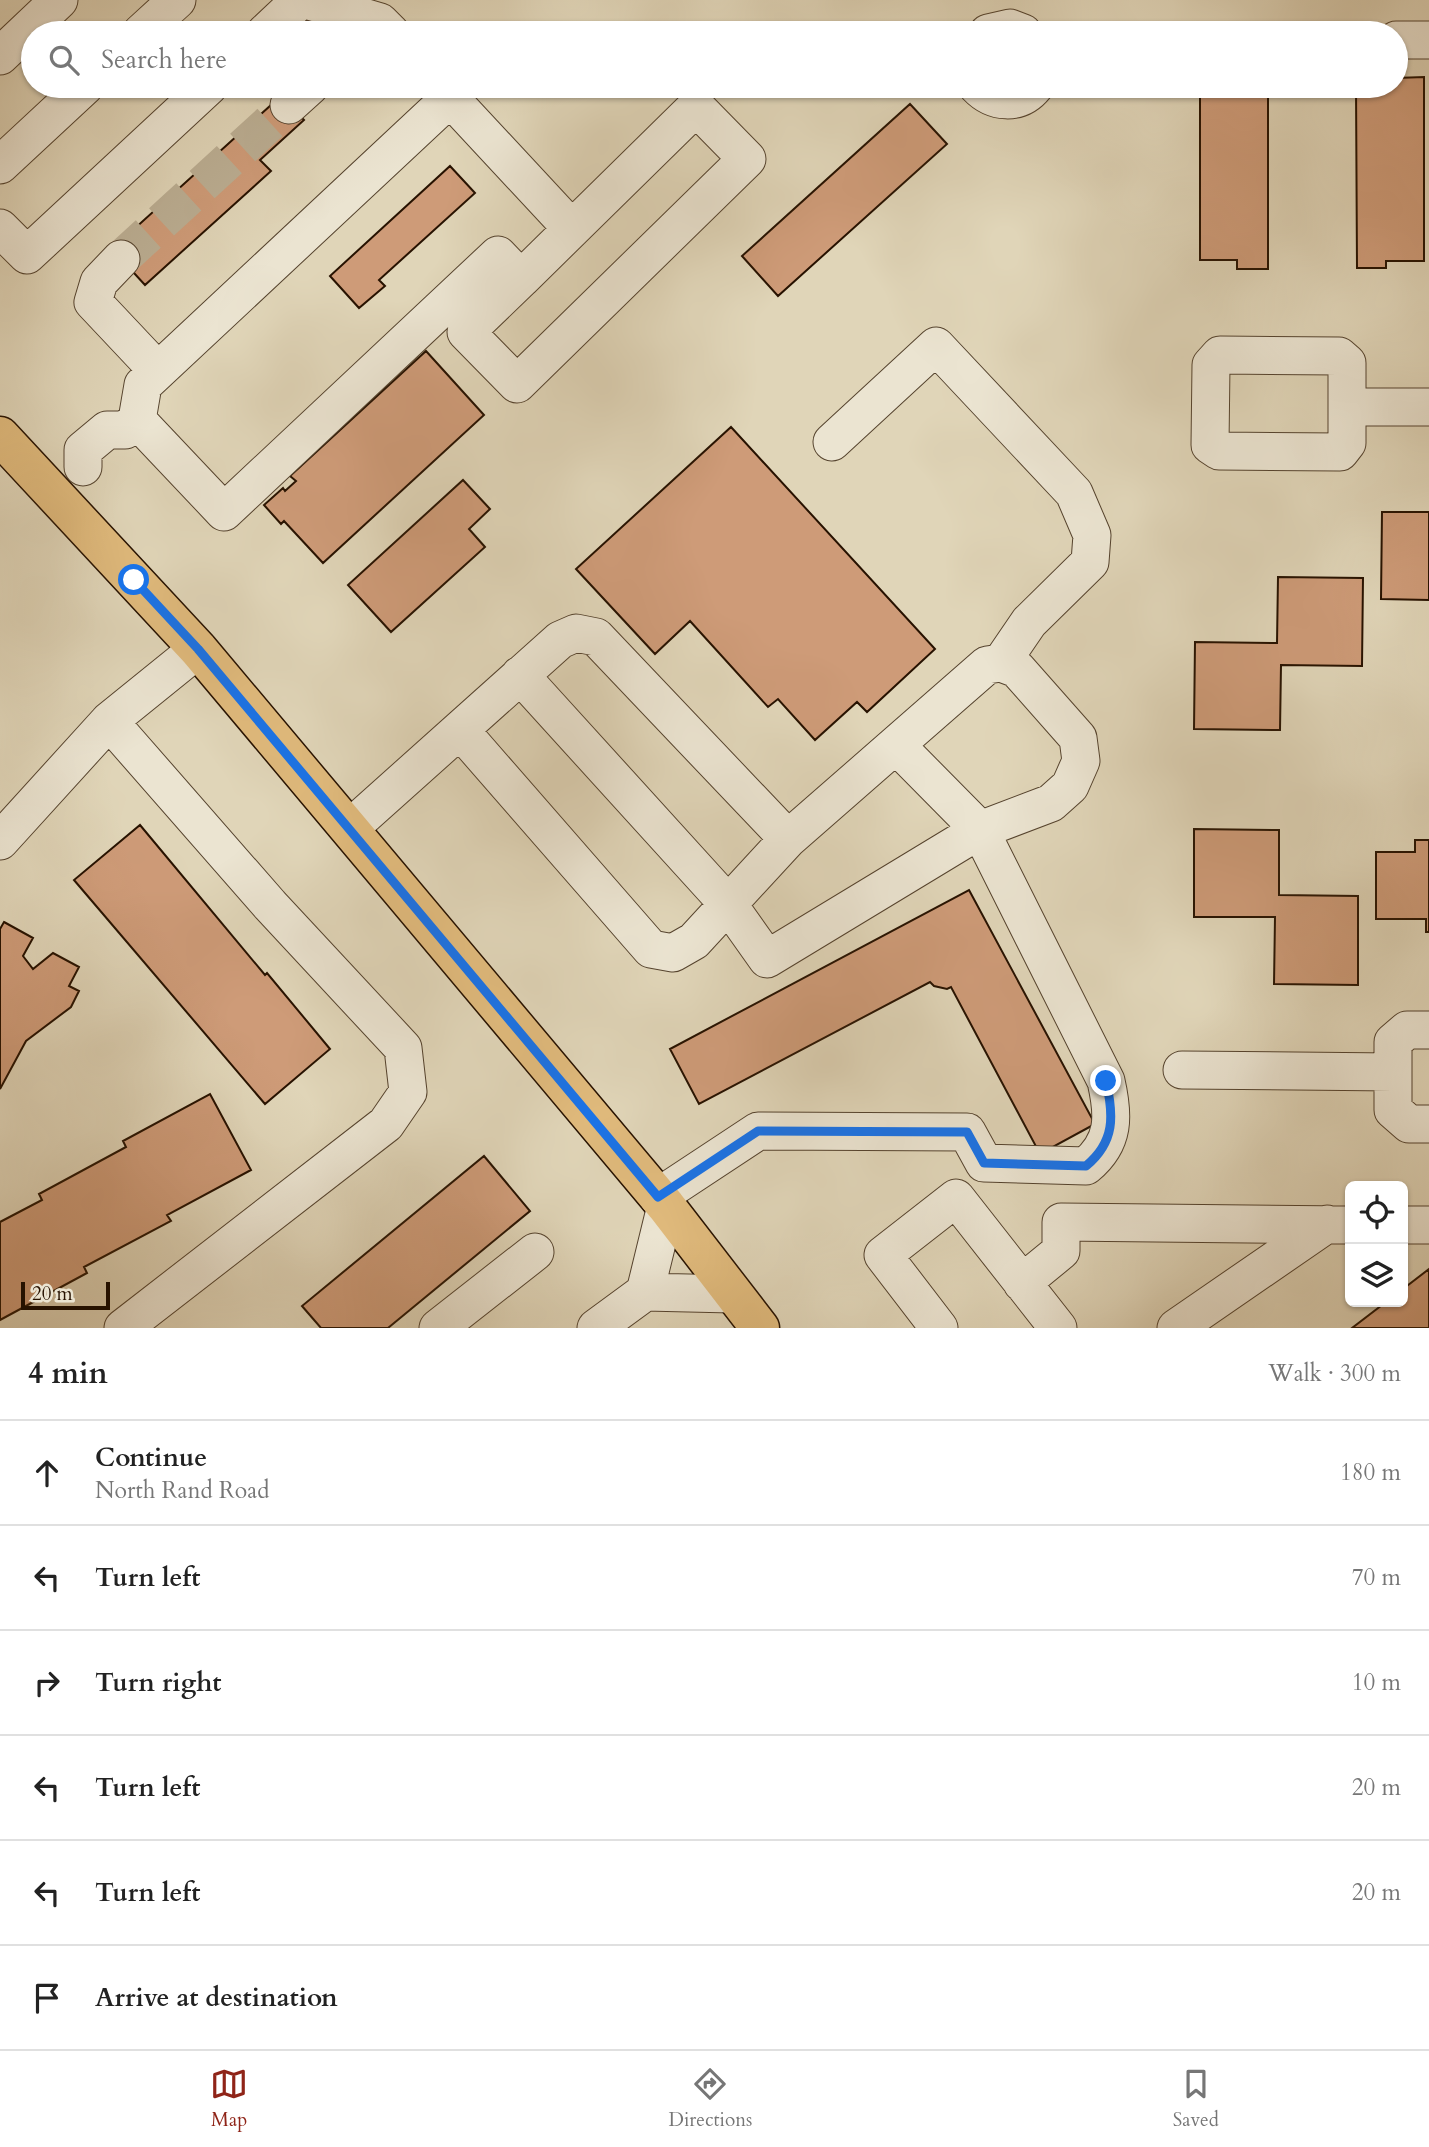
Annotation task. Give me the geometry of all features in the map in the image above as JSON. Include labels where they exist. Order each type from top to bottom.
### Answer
[{"type":"main road","points":[[0,436],[198,649],[662,1201],[760,1328]]},
{"type":"street","points":[[37,21],[59,0]]},
{"type":"street","points":[[154,21],[177,0]]},
{"type":"street","points":[[279,21],[303,0],[357,21]]},
{"type":"street","points":[[0,57],[21,37]]},
{"type":"street","points":[[1408,40],[1429,40]]},
{"type":"street","points":[[0,165],[72,98]]},
{"type":"street","points":[[0,228],[27,256],[196,98]]},
{"type":"street","points":[[131,425],[143,385],[439,98]]},
{"type":"street","points":[[451,98],[572,229]]},
{"type":"street","points":[[993,98],[1009,101],[1021,98]]},
{"type":"street","points":[[696,107],[747,159],[517,384],[466,332],[521,279],[696,107]]},
{"type":"street","points":[[131,425],[224,512],[498,255],[521,279]]},
{"type":"street","points":[[121,259],[99,282],[93,302],[158,371]]},
{"type":"street","points":[[832,442],[936,346],[1074,493],[1092,536],[1090,562],[1029,622],[1001,663]]},
{"type":"street","points":[[1348,407],[1429,407]]},
{"type":"street","points":[[54,492],[83,467],[83,450],[107,430],[131,425]]},
{"type":"street","points":[[349,828],[560,640],[576,633],[596,637],[788,839]]},
{"type":"street","points":[[0,841],[109,721],[198,649]]},
{"type":"street","points":[[460,730],[651,949],[673,953],[694,941],[728,904],[788,839],[987,665],[1001,663],[1017,670],[1078,738],[1081,761],[1070,786],[1051,803],[980,830],[766,959],[728,904],[520,675]]},
{"type":"street","points":[[109,721],[270,905],[402,1048],[408,1092],[386,1125],[123,1328]]},
{"type":"street","points":[[645,1292],[662,1201],[758,1131],[967,1132],[984,1163],[1086,1166],[1099,1155],[1107,1140],[1112,1106],[1106,1081],[980,830],[896,745]]},
{"type":"street","points":[[1429,1030],[1407,1030],[1393,1042],[1393,1110],[1409,1124],[1429,1124]]},
{"type":"street","points":[[1182,1070],[1393,1072]]},
{"type":"street","points":[[940,1328],[883,1255],[956,1198],[1058,1328]]},
{"type":"street","points":[[1022,1283],[1061,1251],[1061,1222],[1339,1225]]},
{"type":"street","points":[[1177,1328],[1339,1225]]},
{"type":"street","points":[[1408,1225],[1429,1225]]},
{"type":"street","points":[[438,1328],[535,1252]]},
{"type":"street","points":[[596,1328],[645,1292],[732,1294]]},
{"type":"building","points":[[1424,77],[1424,261],[1386,261],[1386,268],[1357,268],[1356,98],[1408,98],[1408,78]]},
{"type":"building","points":[[279,98],[283,98],[304,120],[260,160],[271,171],[145,285],[112,249]]},
{"type":"building","points":[[1200,98],[1268,98],[1268,269],[1237,269],[1237,260],[1200,260]]},
{"type":"building","points":[[910,104],[947,144],[778,296],[742,256]]},
{"type":"building","points":[[450,166],[475,193],[379,280],[385,286],[359,308],[330,276]]},
{"type":"building","points":[[426,351],[484,415],[323,563],[284,521],[281,524],[264,505],[283,488],[285,491],[296,481],[290,476]]},
{"type":"building","points":[[731,427],[935,649],[867,712],[857,702],[815,740],[778,699],[768,707],[690,621],[655,654],[576,569]]},
{"type":"building","points":[[463,480],[490,509],[469,529],[485,547],[391,632],[348,585]]},
{"type":"building","points":[[1382,512],[1429,512],[1429,600],[1381,599]]},
{"type":"building","points":[[1278,577],[1363,578],[1362,666],[1281,665],[1280,730],[1194,729],[1195,642],[1277,643]]},
{"type":"building","points":[[140,825],[330,1049],[265,1104],[74,880]]},
{"type":"building","points":[[1194,829],[1279,830],[1279,895],[1358,896],[1358,985],[1274,984],[1275,917],[1194,917]]},
{"type":"building","points":[[1415,840],[1429,840],[1429,932],[1426,932],[1426,919],[1376,919],[1376,852],[1415,852]]},
{"type":"building","points":[[969,890],[1095,1124],[1040,1154],[951,987],[947,989],[934,986],[930,982],[699,1104],[670,1049]]},
{"type":"building","points":[[4,922],[33,938],[23,956],[33,969],[53,953],[79,967],[69,986],[79,991],[71,1007],[26,1041],[0,1089],[0,929]]},
{"type":"building","points":[[210,1094],[251,1170],[167,1215],[171,1221],[84,1267],[87,1273],[0,1320],[0,1222],[42,1200],[39,1194],[126,1147],[123,1141]]},
{"type":"building","points":[[484,1156],[530,1211],[388,1328],[321,1328],[302,1306]]},
{"type":"building","points":[[1429,1269],[1429,1328],[1352,1328],[1379,1307],[1408,1307],[1408,1285]]},
{"type":"tunnel","points":[[121,259],[289,105]]},
{"type":"route","points":[[134,580],[198,649],[658,1197],[758,1131],[967,1132],[984,1163],[1086,1166],[1099,1155],[1107,1140],[1112,1106],[1106,1081]]}]
